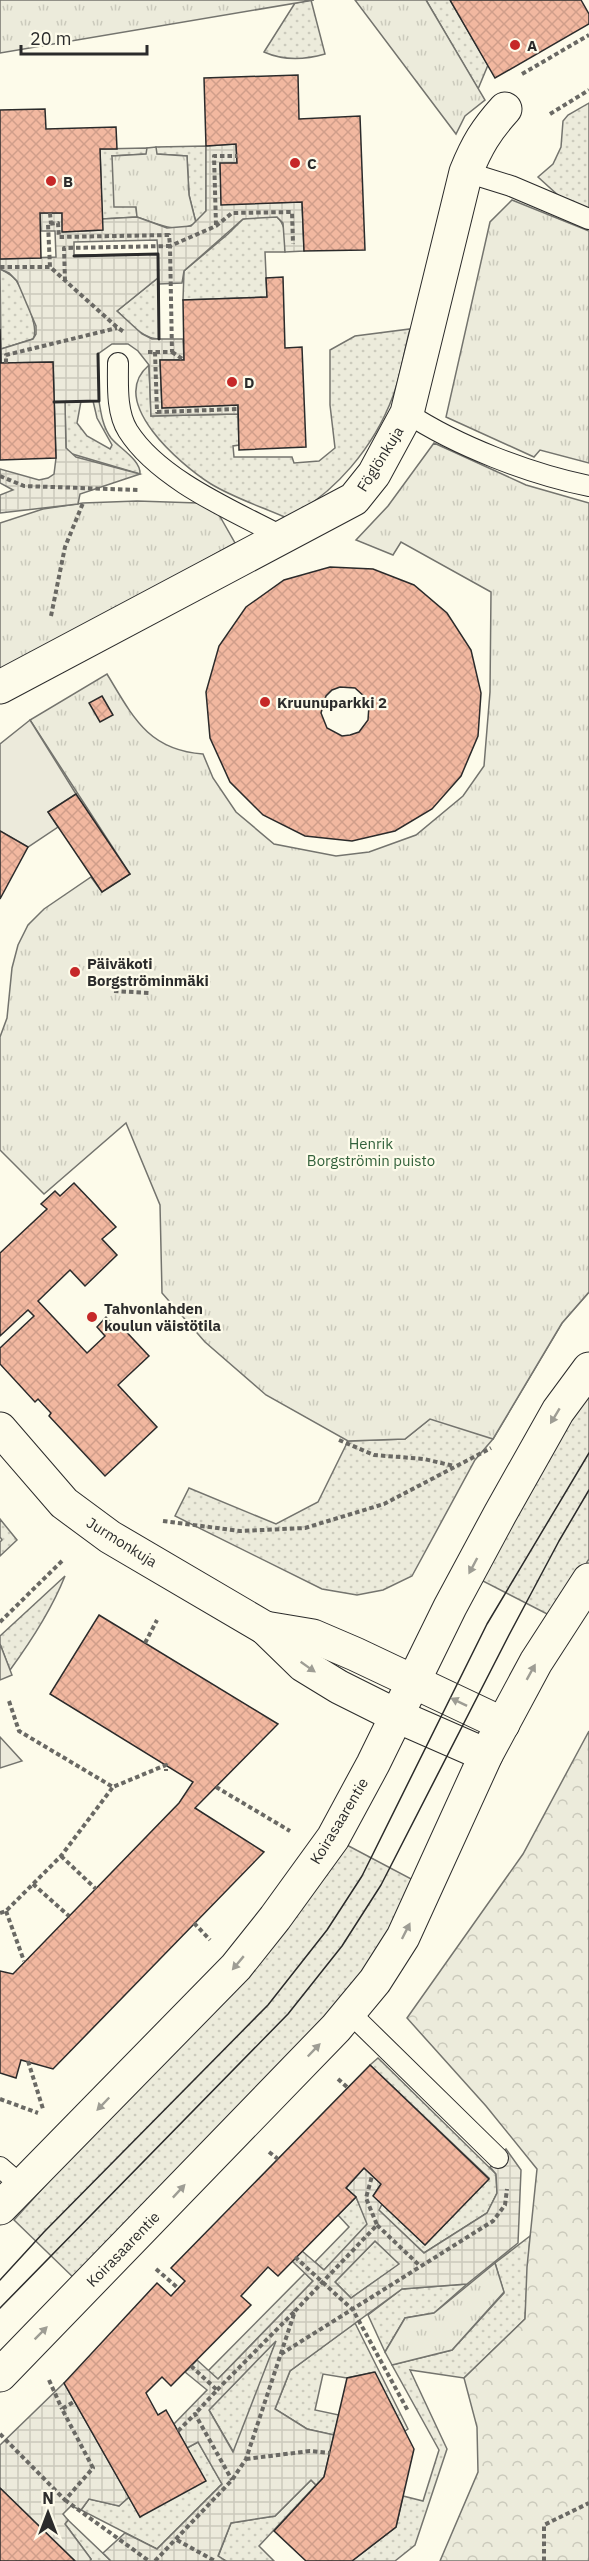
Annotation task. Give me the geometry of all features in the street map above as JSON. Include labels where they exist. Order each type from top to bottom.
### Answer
[{"type":"street","name":"Föglönkuja","points":[[0,687],[354,499],[374,474],[407,413],[466,172],[477,144],[511,94]]},
{"type":"street","name":"Koirasaarentie","points":[[7,2187],[236,1967],[333,1838],[397,1716],[450,1607],[552,1421],[589,1369]]},
{"type":"street","name":"Jurmonkuja","points":[[0,1429],[64,1503],[110,1537],[265,1628],[303,1665],[339,1687],[397,1716],[486,1755]]},
{"type":"street","name":"Koirasaarentie","points":[[0,2375],[138,2234],[349,2012],[375,1981],[403,1937],[486,1755],[543,1651],[589,1580]]},
{"type":"street","name":"Jurmonkuja","points":[[265,1628],[313,1636],[503,1724]]},
{"type":"lane","points":[[466,172],[511,186],[589,219]]},
{"type":"lane","points":[[118,363],[119,401],[127,430],[152,458],[196,492],[283,537]]},
{"type":"lane","points":[[407,413],[430,428],[512,463],[553,478],[589,486]]},
{"type":"lane","points":[[349,2012],[498,2158]]},
{"type":"path","points":[[511,94],[519,76],[589,35]]},
{"type":"path","points":[[550,114],[589,90]]},
{"type":"path","points":[[216,226],[214,156],[237,156]]},
{"type":"path","points":[[65,281],[64,248],[170,246],[216,226],[232,213],[292,212],[293,244]]},
{"type":"path","points":[[50,213],[51,224]]},
{"type":"path","points":[[50,267],[48,224],[58,223],[59,237],[170,235],[172,352]]},
{"type":"path","points":[[0,267],[50,267],[126,334]]},
{"type":"path","points":[[6,363],[6,356],[118,327]]},
{"type":"path","points":[[141,346],[149,352],[172,352],[184,360]]},
{"type":"path","points":[[155,352],[157,412],[238,409]]},
{"type":"path","points":[[0,476],[24,486],[196,492]]},
{"type":"path","points":[[44,664],[65,547],[83,503]]},
{"type":"path","points":[[114,991],[149,993]]},
{"type":"path","points":[[339,1440],[374,1455],[424,1459],[456,1467]]},
{"type":"path","points":[[154,1520],[240,1531],[304,1528],[384,1504],[495,1446]]},
{"type":"path","points":[[0,1622],[63,1560]]},
{"type":"path","points":[[145,1643],[157,1620]]},
{"type":"path","points":[[9,1701],[20,1731],[113,1786]]},
{"type":"path","points":[[0,1913],[6,1911],[60,1856],[113,1786],[166,1765],[166,1771]]},
{"type":"path","points":[[216,1787],[298,1836]]},
{"type":"path","points":[[60,1856],[96,1888]]},
{"type":"path","points":[[33,1884],[69,1916]]},
{"type":"path","points":[[6,1911],[24,1961]]},
{"type":"path","points":[[194,1923],[210,1941]]},
{"type":"path","points":[[0,2099],[45,2115],[28,2061]]},
{"type":"path","points":[[266,2149],[278,2159]]},
{"type":"path","points":[[280,2355],[493,2221],[505,2205],[508,2172],[498,2158]]},
{"type":"path","points":[[372,2176],[366,2198],[377,2225],[420,2267]]},
{"type":"path","points":[[178,2432],[377,2225]]},
{"type":"path","points":[[296,2258],[353,2310],[408,2411]]},
{"type":"path","points":[[151,2265],[178,2288]]},
{"type":"path","points":[[155,2561],[177,2541],[232,2480],[246,2459],[295,2311]]},
{"type":"path","points":[[191,2366],[217,2390]]},
{"type":"path","points":[[45,2371],[93,2468],[65,2500]]},
{"type":"path","points":[[62,2409],[75,2402]]},
{"type":"path","points":[[195,2414],[232,2480]]},
{"type":"path","points":[[0,2434],[65,2500],[149,2561]]},
{"type":"path","points":[[246,2459],[310,2451],[330,2453]]},
{"type":"path","points":[[544,2561],[544,2525],[589,2503]]},
{"type":"path","points":[[177,2541],[215,2561]]},
{"type":"green space","points":[[0,0],[314,0],[0,53]]},
{"type":"green space","points":[[311,0],[325,54],[294,59],[264,52],[295,3]]},
{"type":"green space","points":[[355,0],[426,0],[485,100],[465,116],[456,134]]},
{"type":"green space","points":[[426,0],[450,0],[488,65],[478,89]]},
{"type":"green space","points":[[589,103],[589,209],[559,196],[538,177],[553,164],[561,147],[563,121],[568,115]]},
{"type":"green space","points":[[206,146],[206,211],[196,223],[189,195],[187,156],[156,154],[156,147]]},
{"type":"green space","points":[[156,147],[157,154],[187,156],[189,195],[196,223],[181,228],[166,227],[137,217],[136,207],[114,207],[112,156],[146,154],[147,148]]},
{"type":"green space","points":[[147,148],[147,154],[112,156],[136,207],[137,217],[102,219],[100,149]]},
{"type":"green space","points":[[512,200],[589,231],[589,463],[540,450],[534,457],[446,417],[490,222]]},
{"type":"green space","points":[[277,217],[284,229],[285,252],[265,252],[267,297],[183,300],[184,271],[243,219]]},
{"type":"green space","points":[[0,269],[12,276],[19,285],[30,310],[35,334],[33,339],[1,349]]},
{"type":"green space","points":[[159,277],[159,339],[141,333],[117,311]]},
{"type":"green space","points":[[410,329],[396,388],[385,415],[364,451],[337,482],[321,496],[287,518],[220,489],[183,463],[153,431],[142,414],[136,397],[138,380],[149,365],[151,416],[238,414],[239,445],[233,446],[234,457],[292,457],[294,463],[319,461],[335,448],[330,405],[330,350],[355,336]]},
{"type":"green space","points":[[81,401],[77,423],[87,436],[110,449],[112,445],[97,418],[93,401],[99,401],[108,434],[137,464],[140,474],[69,453],[66,448],[65,402]]},
{"type":"green space","name":"Henrik Borgströmin puisto","points":[[434,443],[526,485],[589,503],[589,1292],[562,1323],[493,1439],[430,1419],[405,1439],[348,1441],[266,1395],[205,1342],[162,1293],[160,1205],[126,1123],[44,1194],[0,1150],[0,1037],[7,1018],[12,968],[18,945],[28,925],[44,909],[91,877],[102,892],[130,874],[30,720],[107,674],[125,704],[144,729],[168,746],[203,754],[213,778],[236,812],[274,844],[336,856],[369,852],[416,835],[463,796],[484,766],[490,692],[491,592],[401,542],[393,555],[356,540],[388,506]]},
{"type":"green space","points":[[137,501],[198,503],[218,513],[235,543],[0,674],[0,523],[43,509],[83,503]]},
{"type":"green space","points":[[589,1292],[562,1323],[493,1439],[475,1460],[412,1576],[383,1590],[357,1595],[322,1589],[175,1516],[189,1488],[276,1524],[318,1502],[348,1441],[405,1439],[430,1419],[485,1411]]},
{"type":"green space","points":[[589,1390],[589,1559],[553,1617],[477,1578]]},
{"type":"green space","points":[[0,1519],[17,1540],[0,1556],[2,1540]]},
{"type":"green space","points":[[65,1576],[40,1625],[10,1670],[0,1644],[0,1636]]},
{"type":"green space","points":[[589,1731],[589,2561],[440,2561],[478,2472],[477,2427],[464,2378],[525,2319],[527,2267],[537,2169],[486,2106],[407,2018],[523,1854]]},
{"type":"green space","points":[[343,1843],[417,1882],[394,1928],[341,2005],[77,2281],[14,2220],[135,2086]]},
{"type":"green space","points":[[378,2058],[496,2174],[497,2193],[487,2213],[424,2253],[378,2210],[382,2204],[425,2245],[489,2178],[370,2065]]},
{"type":"green space","points":[[356,2197],[368,2224],[324,2270],[315,2262],[349,2227],[338,2215]]},
{"type":"green space","points":[[530,2236],[525,2319],[464,2378],[410,2370],[447,2449],[415,2545],[395,2561],[352,2561],[396,2527],[403,2496],[423,2501],[439,2450],[392,2365],[452,2350],[504,2293],[495,2263]]},
{"type":"green space","points":[[375,2241],[400,2264],[351,2298],[335,2282]]},
{"type":"green space","points":[[495,2263],[504,2292],[452,2350],[392,2365],[385,2352],[405,2318],[434,2313]]},
{"type":"green space","points":[[305,2273],[313,2281],[218,2379],[208,2371]]},
{"type":"green space","points":[[467,2284],[434,2313],[405,2318],[385,2352],[368,2315],[402,2289]]},
{"type":"green space","points":[[355,2323],[408,2429],[405,2431],[374,2372],[347,2378],[323,2374],[315,2410],[339,2415],[334,2435],[307,2429],[275,2409],[290,2371]]},
{"type":"green space","points":[[277,2339],[234,2453],[209,2410]]},
{"type":"green space","points":[[198,2442],[222,2484],[157,2549],[81,2510],[89,2499],[119,2506],[129,2497],[140,2517],[187,2448]]},
{"type":"green space","points":[[311,2480],[316,2485],[259,2546],[274,2561],[226,2561],[218,2557],[231,2523],[275,2516]]},
{"type":"green space","points":[[68,2520],[111,2561],[90,2561],[91,2559],[65,2524]]},
{"type":"shaded area","points":[[236,144],[237,163],[220,164],[222,204],[302,202],[304,251],[285,252],[283,223],[277,217],[243,219],[184,271],[182,283],[159,284],[158,278],[117,311],[142,334],[152,339],[183,339],[184,360],[160,360],[162,408],[238,405],[238,414],[151,416],[149,365],[138,351],[128,344],[112,344],[98,354],[99,401],[65,402],[66,448],[76,457],[140,474],[80,494],[78,504],[0,513],[0,495],[13,490],[0,483],[0,469],[39,480],[54,474],[56,458],[53,362],[1,363],[1,349],[33,339],[36,326],[17,281],[9,273],[0,269],[0,259],[56,257],[55,231],[41,231],[40,213],[62,213],[63,232],[102,230],[102,219],[137,217],[167,228],[191,226],[206,211],[206,146]],"holes":[[[157,240],[158,254],[74,255],[74,242]]]},
{"type":"shaded area","points":[[30,720],[76,794],[48,812],[58,827],[28,847],[0,831],[0,744]]},
{"type":"shaded area","points":[[0,1644],[12,1675],[0,1680]]},
{"type":"shaded area","points":[[0,1737],[22,1761],[0,1768]]},
{"type":"shaded area","points":[[506,2149],[521,2170],[518,2243],[467,2284],[402,2289],[290,2371],[275,2409],[307,2429],[334,2435],[324,2477],[316,2485],[311,2480],[275,2516],[231,2523],[218,2556],[226,2561],[111,2561],[103,2553],[125,2533],[157,2549],[222,2484],[198,2442],[187,2448],[174,2424],[207,2390],[185,2372],[197,2360],[218,2379],[313,2281],[292,2261],[302,2251],[324,2270],[367,2224],[356,2197],[346,2188],[364,2168],[381,2184],[374,2196],[382,2204],[379,2210],[424,2253],[487,2213],[497,2193],[496,2174],[490,2167]],"holes":[[[375,2241],[399,2264],[351,2298],[335,2282]],[[276,2341],[233,2452],[209,2410]]]},
{"type":"shaded area","points":[[64,2383],[129,2497],[119,2506],[89,2499],[81,2510],[71,2506],[63,2514],[68,2520],[65,2524],[91,2559],[90,2561],[75,2561],[0,2488],[0,2445]]},
{"type":"building","name":"A","points":[[450,0],[581,0],[589,14],[589,24],[495,78]]},
{"type":"building","name":"C","points":[[298,75],[299,119],[360,116],[365,250],[304,251],[302,202],[221,205],[220,163],[237,163],[236,144],[206,146],[204,78]]},
{"type":"building","name":"B","points":[[45,109],[46,129],[116,127],[117,149],[100,149],[103,230],[62,232],[62,213],[40,213],[41,258],[0,259],[0,110]]},
{"type":"building","name":"D","points":[[283,277],[285,348],[302,347],[306,447],[239,450],[238,405],[162,408],[160,360],[184,360],[183,300],[267,297],[266,278]]},
{"type":"building","points":[[0,329],[1,363],[53,362],[56,458],[0,460]]},
{"type":"building","name":"Kruunuparkki 2","points":[[330,567],[373,569],[414,585],[447,613],[471,650],[481,693],[478,736],[461,776],[432,809],[395,831],[352,841],[305,836],[263,815],[230,782],[210,738],[206,692],[219,646],[246,607],[284,580]],"holes":[[[340,687],[355,688],[366,698],[369,705],[368,720],[359,732],[342,736],[327,728],[321,713],[326,696],[332,690]]]},
{"type":"building","points":[[102,696],[113,715],[100,722],[89,703]]},
{"type":"building","points":[[76,794],[130,874],[102,892],[48,812]]},
{"type":"building","points":[[0,831],[28,847],[0,899]]},
{"type":"building","points":[[74,1183],[116,1227],[102,1239],[117,1255],[85,1286],[70,1270],[38,1301],[87,1353],[105,1336],[97,1327],[106,1317],[115,1327],[118,1323],[149,1356],[118,1385],[157,1427],[105,1476],[49,1416],[51,1413],[38,1399],[35,1402],[0,1364],[0,1348],[34,1316],[28,1310],[0,1336],[0,1253],[47,1209],[41,1204],[55,1191],[60,1196]]},
{"type":"building","points":[[99,1615],[278,1724],[195,1808],[264,1852],[53,2069],[21,2060],[16,2078],[0,2073],[0,1971],[13,1974],[179,1803],[193,1782],[50,1694]]},
{"type":"building","points":[[370,2065],[489,2179],[425,2245],[373,2196],[381,2184],[364,2168],[346,2188],[356,2197],[278,2276],[268,2267],[241,2296],[251,2305],[171,2386],[162,2377],[146,2393],[158,2415],[166,2410],[206,2481],[140,2517],[64,2383],[157,2283],[171,2296],[185,2281],[171,2268]]},
{"type":"building","points":[[375,2372],[414,2449],[396,2527],[352,2561],[306,2561],[274,2531],[324,2477],[347,2378]]},
{"type":"building","points":[[0,2488],[75,2561],[0,2561]]},
{"type":"tram line","points":[[0,2280],[44,2232],[268,2005],[327,1930],[362,1876],[487,1624],[589,1453]]},
{"type":"tram line","points":[[0,2308],[288,2014],[342,1946],[381,1885],[509,1635],[589,1490]]},
{"type":"wall","points":[[74,256],[158,254],[159,339]]},
{"type":"wall","points":[[54,402],[99,401],[98,354]]},
{"type":"place","name":"A","points":[[515,45]]},
{"type":"place","name":"C","points":[[295,163]]},
{"type":"place","name":"B","points":[[51,181]]},
{"type":"place","name":"D","points":[[232,382]]},
{"type":"place","name":"Kruunuparkki 2","points":[[265,702]]},
{"type":"place","name":"Päiväkoti Borgströminmäki","points":[[75,972]]},
{"type":"place","name":"Tahvonlahden koulun väistötila","points":[[92,1317]]}]
